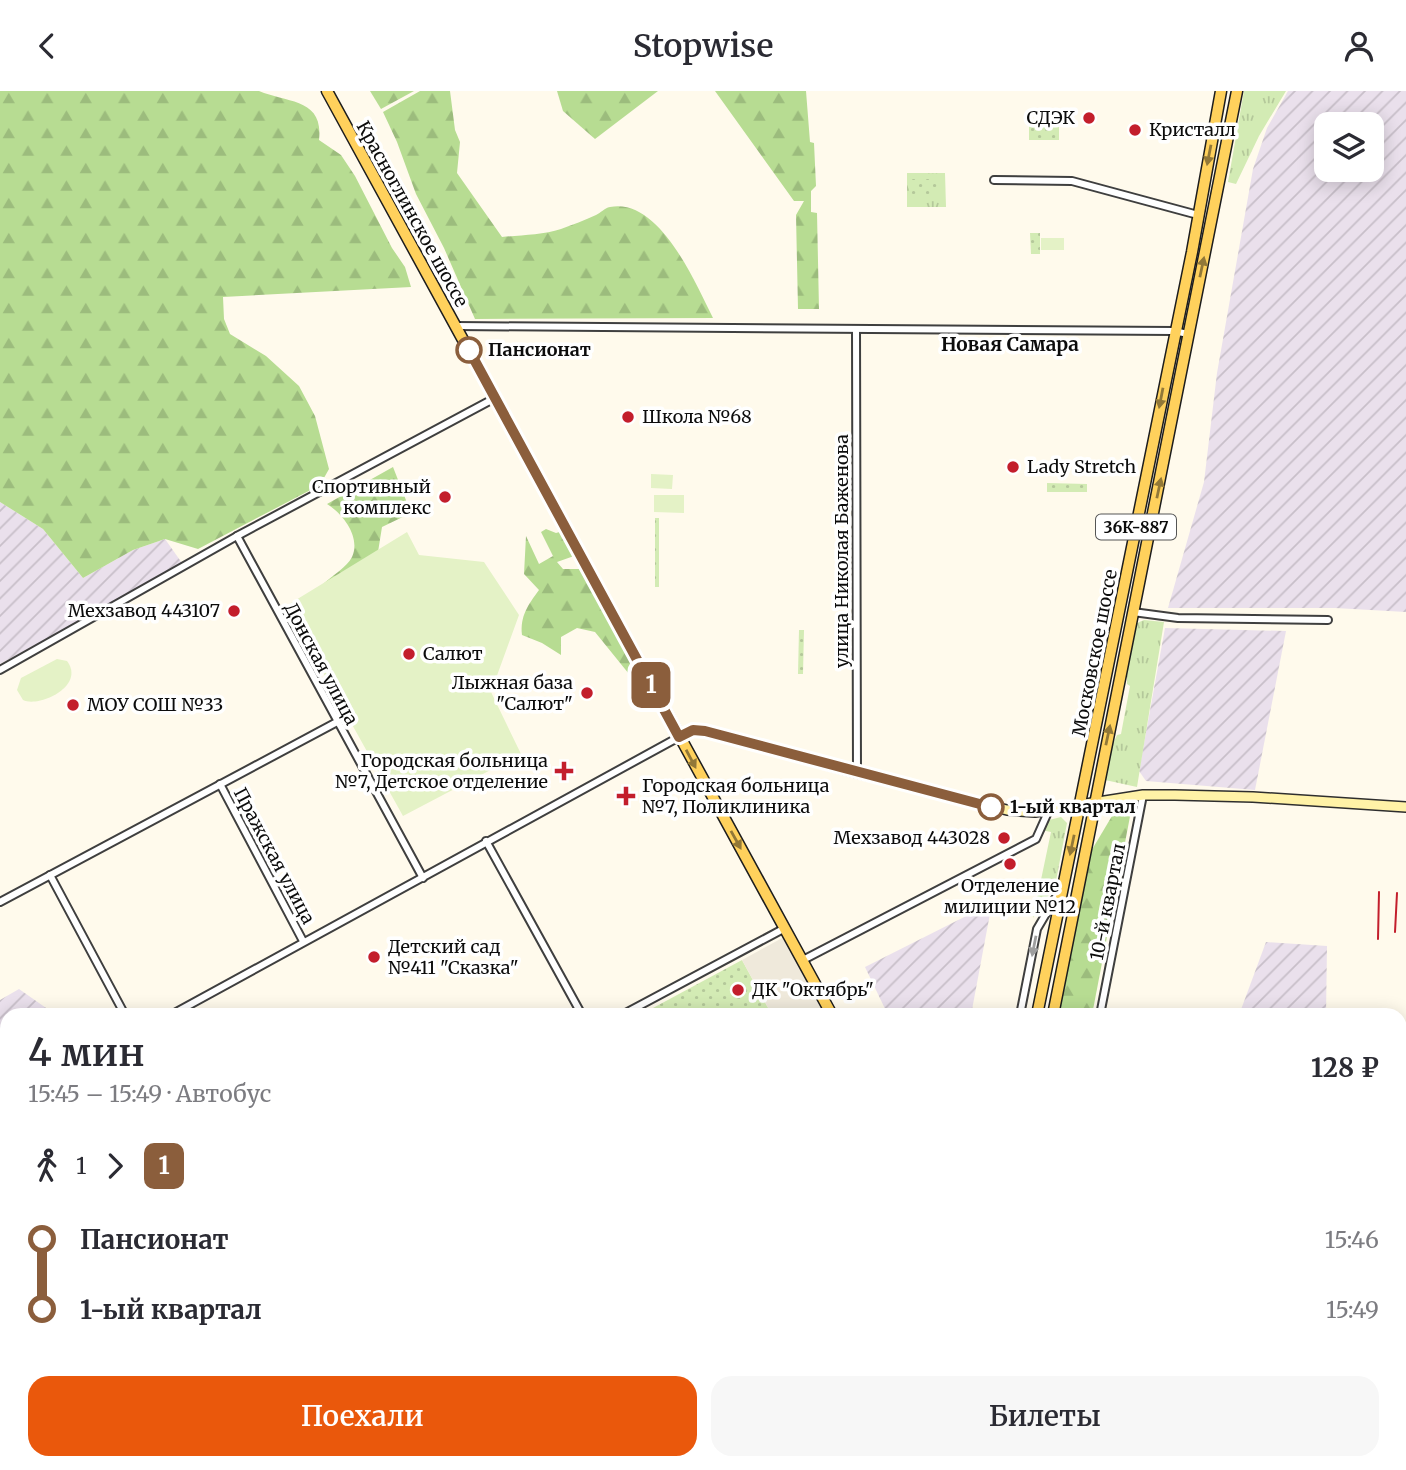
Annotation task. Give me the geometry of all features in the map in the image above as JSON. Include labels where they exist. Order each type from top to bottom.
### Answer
[{"type":"main road","name":"Красноглинское шоссе","points":[[327,91],[828,1008]]},
{"type":"main road","name":"Московское шоссе","points":[[1038,1008],[1221,91]]},
{"type":"main road","name":"Московское шоссе","points":[[1054,1008],[1237,91]]},
{"type":"street","points":[[994,180],[1072,181],[1198,215]]},
{"type":"street","points":[[456,326],[1174,331],[1188,334]]},
{"type":"street","name":"улица Николая Баженова","points":[[856,329],[857,773]]},
{"type":"street","points":[[0,670],[237,536],[495,398]]},
{"type":"street","name":"Донская улица","points":[[237,536],[422,878]]},
{"type":"street","points":[[1133,612],[1178,618],[1328,620]]},
{"type":"street","points":[[0,902],[337,722]]},
{"type":"street","points":[[183,1008],[693,730],[991,808],[1035,812],[1143,795],[1253,797],[1406,807]]},
{"type":"street","name":"Пражская улица","points":[[220,784],[303,941]]},
{"type":"street","name":"10-й квартал","points":[[1101,1008],[1143,795]]},
{"type":"street","points":[[803,960],[1036,839],[1049,810]]},
{"type":"street","points":[[486,841],[578,1008]]},
{"type":"street","points":[[50,875],[121,1008]]},
{"type":"street","points":[[1022,1008],[1040,922],[1063,885]]},
{"type":"street","points":[[635,1008],[785,928]]},
{"type":"shaded area","points":[[1288,91],[1406,91],[1406,612],[1335,608],[1168,608],[1204,482],[1217,373],[1253,169],[1267,128]]},
{"type":"shaded area","points":[[0,502],[43,529],[83,578],[133,550],[165,539],[182,563],[140,589],[0,664]]},
{"type":"shaded area","points":[[1165,628],[1286,631],[1255,790],[1146,781],[1139,771]]},
{"type":"shaded area","points":[[992,903],[972,1008],[885,1008],[865,967]]},
{"type":"shaded area","points":[[786,936],[823,1007],[768,1008],[742,960]]},
{"type":"shaded area","points":[[1266,942],[1327,946],[1326,1008],[1242,1008]]},
{"type":"shaded area","points":[[19,989],[46,1008],[0,1008],[0,1000]]},
{"type":"green space","points":[[0,91],[259,91],[301,104],[316,116],[319,140],[341,155],[355,176],[392,248],[405,267],[411,287],[223,297],[224,319],[230,334],[266,356],[299,386],[315,416],[329,469],[320,485],[198,549],[165,539],[133,550],[83,578],[43,529],[0,502]]},
{"type":"green space","points":[[370,91],[414,91],[381,109]]},
{"type":"green space","points":[[420,91],[450,91],[455,130],[460,142],[457,173],[502,237],[554,231],[592,217],[610,207],[628,207],[644,215],[673,245],[713,318],[475,319],[444,248],[416,194],[383,112]]},
{"type":"green space","points":[[557,91],[658,91],[595,139],[563,111]]},
{"type":"green space","points":[[715,91],[806,91],[810,142],[814,143],[816,186],[811,191],[811,212],[817,213],[819,309],[798,309],[796,215],[804,201],[794,201]]},
{"type":"green space","points":[[1244,91],[1286,91],[1259,136],[1236,184],[1228,182]]},
{"type":"green space","points":[[1029,123],[1059,123],[1059,140],[1029,140]]},
{"type":"green space","points":[[907,173],[945,173],[946,207],[907,207]]},
{"type":"green space","points":[[909,179],[937,179],[938,196],[910,196]]},
{"type":"green space","points":[[1030,233],[1040,233],[1040,254],[1031,254]]},
{"type":"green space","points":[[1041,238],[1064,238],[1064,250],[1041,250]]},
{"type":"green space","points":[[393,467],[411,513],[382,527],[378,552],[323,584],[347,564],[354,549],[349,527],[327,504]]},
{"type":"green space","points":[[651,474],[673,475],[672,489],[651,488]]},
{"type":"green space","points":[[1047,483],[1087,484],[1087,492],[1047,492]]},
{"type":"green space","points":[[654,495],[684,495],[684,513],[654,512]]},
{"type":"green space","points":[[655,518],[659,518],[659,587],[655,587]]},
{"type":"green space","points":[[546,529],[556,533],[563,531],[574,556],[557,562],[563,569],[581,569],[631,664],[629,674],[595,632],[577,628],[561,637],[561,655],[522,635],[522,622],[526,611],[539,590],[524,574],[526,536],[539,564],[553,556],[541,532]]},
{"type":"green space","name":"Салют","points":[[407,532],[419,555],[484,562],[519,615],[491,692],[521,754],[403,816],[286,606]]},
{"type":"green space","points":[[1144,620],[1164,622],[1137,787],[1105,780],[1110,750],[1117,735],[1121,734],[1130,686],[1127,684],[1127,668],[1137,623]]},
{"type":"green space","points":[[799,630],[804,630],[803,674],[798,674]]},
{"type":"green space","points":[[57,659],[67,661],[71,670],[66,686],[49,698],[30,702],[23,700],[17,690],[21,678]]},
{"type":"green space","points":[[1132,806],[1093,1008],[1053,1008],[1081,868],[1115,811]]},
{"type":"green space","points":[[1061,817],[1067,823],[1055,886],[1033,918],[1051,832],[1041,830],[1045,821]]},
{"type":"green space","points":[[742,960],[768,1008],[653,1008]]},
{"type":"railway","points":[[1378,939],[1379,892]]},
{"type":"railway","points":[[1395,932],[1397,893]]},
{"type":"bus line","name":"1","points":[[469,350],[679,737],[693,730],[705,731],[991,807]]},
{"type":"place","name":"СДЭК","points":[[1089,118]]},
{"type":"place","name":"Кристалл","points":[[1135,130]]},
{"type":"place","name":"Пансионат","points":[[469,350]]},
{"type":"place","name":"Школа №68","points":[[628,417]]},
{"type":"place","name":"Lady Stretch","points":[[1013,467]]},
{"type":"place","name":"Спортивный комплекс","points":[[445,497]]},
{"type":"place","name":"Мехзавод 443107","points":[[234,611]]},
{"type":"place","name":"Салют","points":[[409,654]]},
{"type":"place","name":"Лыжная база \"Салют\"","points":[[587,693]]},
{"type":"place","name":"МОУ СОШ №33","points":[[73,705]]},
{"type":"place","name":"Городская больница №7, Детское отделение","points":[[564,771]]},
{"type":"place","name":"Городская больница №7, Поликлиника","points":[[626,796]]},
{"type":"place","name":"1-ый квартал","points":[[991,807]]},
{"type":"place","name":"Мехзавод 443028","points":[[1004,838]]},
{"type":"place","name":"Отделение милиции №12","points":[[1010,864]]},
{"type":"place","name":"Детский сад №411 \"Сказка\"","points":[[374,957]]},
{"type":"place","name":"ДК \"Октябрь\"","points":[[738,990]]},
{"type":"district","name":"Новая Самара","points":[[1010,344]]}]
